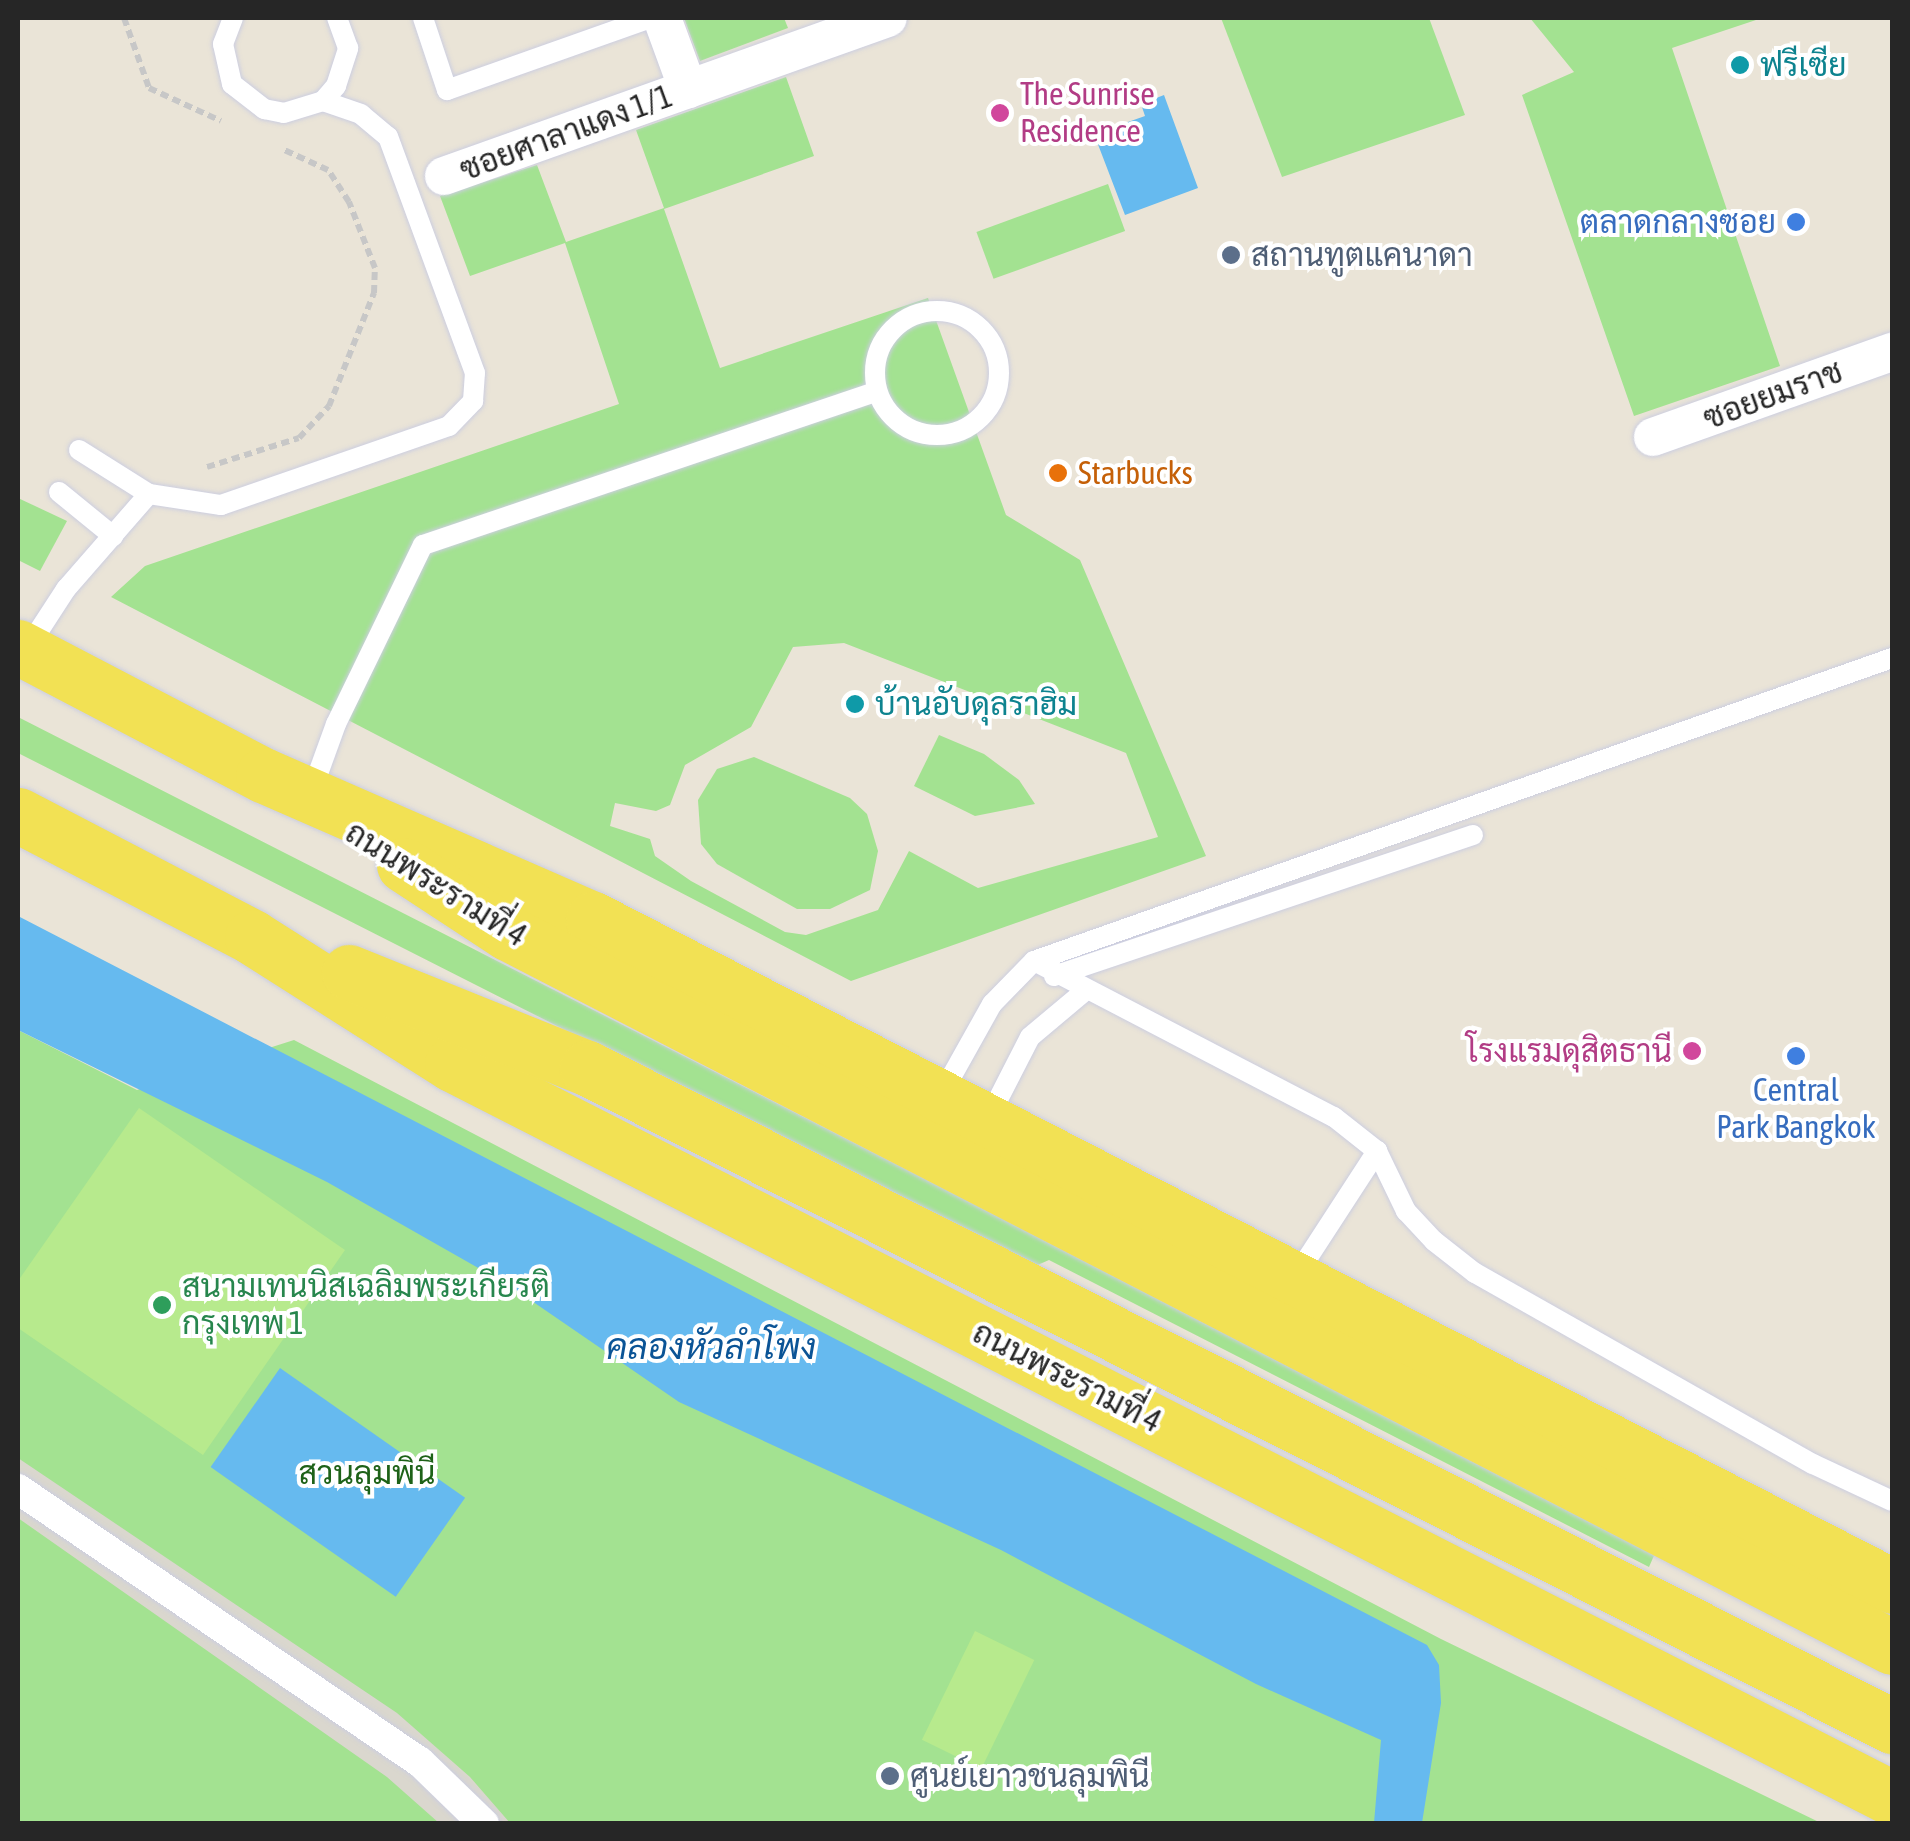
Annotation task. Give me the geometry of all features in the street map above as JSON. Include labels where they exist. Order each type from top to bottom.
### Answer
[{"type":"main road","name":"ถนนพระรามที่ 4","points":[[22,650],[287,785],[593,919],[1892,1586]]},
{"type":"main road","name":"ถนนพระรามที่ 4","points":[[287,785],[508,933],[1078,1231],[1892,1647]]},
{"type":"main road","name":"ถนนพระรามที่ 4","points":[[18,815],[252,937],[452,1064],[1892,1798]]},
{"type":"main road","name":"ถนนพระรามที่ 4","points":[[252,937],[588,1068],[1047,1295],[1892,1726]]},
{"type":"main road","points":[[1828,1765],[1867,1758],[1892,1740]]},
{"type":"street","name":"ซอยศาลาแดง 1/1","points":[[662,18],[688,89]]},
{"type":"street","name":"ซอยศาลาแดง 1/1","points":[[444,176],[888,18]]},
{"type":"street","name":"ซอยยมราช","points":[[1653,437],[1892,352]]},
{"type":"street","points":[[18,1489],[420,1762],[484,1824]]},
{"type":"lane","points":[[79,450],[149,494],[221,505],[457,422],[473,401],[475,373],[388,137],[361,114],[322,101],[284,113],[246,98],[224,64],[223,44],[233,18]]},
{"type":"lane","points":[[322,101],[345,68],[348,48],[337,18]]},
{"type":"lane","points":[[423,18],[447,90],[650,18]]},
{"type":"lane","points":[[927,312],[966,318],[988,337],[1000,364],[994,401],[981,418],[943,436],[902,425],[877,391],[878,350],[890,332],[927,312]]},
{"type":"lane","points":[[287,785],[336,724],[423,545],[877,391]]},
{"type":"lane","points":[[59,492],[112,536]]},
{"type":"lane","points":[[22,650],[66,589],[149,494]]},
{"type":"lane","points":[[962,1110],[992,1004],[1034,961],[1892,658]]},
{"type":"lane","points":[[1054,976],[1472,835]]},
{"type":"lane","points":[[1034,961],[1054,976],[1334,1117],[1377,1151],[1406,1211],[1475,1273],[1812,1464],[1892,1501]]},
{"type":"lane","points":[[962,1110],[1030,1037],[1086,990]]},
{"type":"lane","points":[[1293,1280],[1377,1151]]},
{"type":"path","points":[[124,18],[148,88],[238,129]]},
{"type":"path","points":[[190,472],[299,438],[329,406],[374,293],[375,268],[328,170],[274,146]]},
{"type":"green space","points":[[684,18],[784,18],[788,28],[700,61]]},
{"type":"green space","points":[[1221,18],[1429,18],[1465,115],[1282,177]]},
{"type":"green space","points":[[1530,18],[1762,18],[1672,48],[1780,366],[1634,416],[1522,95],[1574,72]]},
{"type":"green space","points":[[786,77],[814,156],[664,209],[720,368],[928,298],[1006,515],[1080,560],[1206,856],[851,981],[111,597],[145,566],[619,404],[565,243],[470,276],[440,196],[537,165],[566,242],[664,208],[636,130]],"holes":[[[844,643],[1126,753],[1158,837],[978,888],[909,851],[878,910],[806,935],[785,932],[691,881],[655,856],[650,839],[610,826],[615,803],[656,811],[670,805],[685,765],[751,727],[793,647]]]},
{"type":"green space","points":[[1108,184],[1125,231],[994,279],[976,232]]},
{"type":"green space","points":[[18,498],[67,521],[40,571],[18,560]]},
{"type":"green space","points":[[18,717],[1656,1551],[1649,1567],[1049,1260],[1033,1267],[18,753]]},
{"type":"green space","points":[[939,735],[984,754],[1019,780],[1035,804],[975,816],[914,786]]},
{"type":"green space","points":[[754,757],[850,798],[867,814],[878,851],[870,890],[830,909],[797,909],[717,864],[701,844],[698,800],[717,769]]},
{"type":"green space","name":"สวนลุมพินี","points":[[18,1030],[137,1090],[294,1040],[1441,1639],[1821,1823],[18,1823]]},
{"type":"green space","name":"สนามเทนนิสเฉลิมพระเกียรติ กรุงเทพ 1","points":[[139,1108],[345,1250],[203,1455],[18,1328],[18,1281]]},
{"type":"green space","points":[[975,1631],[1034,1660],[981,1769],[922,1740]]},
{"type":"shaded area","points":[[18,1458],[397,1713],[470,1777],[510,1823],[439,1823],[387,1777],[18,1518]]},
{"type":"water","points":[[1164,95],[1198,188],[1125,215],[1094,134],[1145,116],[1141,104]]},
{"type":"water","name":"คลองหัวลำโพง","points":[[18,916],[1427,1645],[1439,1665],[1441,1703],[1422,1823],[1374,1823],[1381,1740],[1256,1684],[1001,1550],[679,1402],[510,1286],[327,1182],[18,1030]]},
{"type":"water","points":[[280,1368],[465,1498],[396,1597],[211,1467]]},
{"type":"place","name":"ฟรีเซีย","points":[[1740,65]]},
{"type":"place","name":"The Sunrise Residence","points":[[1000,113]]},
{"type":"place","name":"ตลาดกลางซอย","points":[[1796,222]]},
{"type":"place","name":"สถานทูตแคนาดา","points":[[1231,255]]},
{"type":"place","name":"Starbucks","points":[[1058,473]]},
{"type":"place","name":"บ้านอับดุลราฮิม","points":[[855,704]]},
{"type":"place","name":"โรงแรมดุสิตธานี","points":[[1692,1051]]},
{"type":"place","name":"Central Park Bangkok","points":[[1796,1056]]},
{"type":"place","name":"สนามเทนนิสเฉลิมพระเกียรติ กรุงเทพ 1","points":[[162,1305]]},
{"type":"place","name":"ศูนย์เยาวชนลุมพินี","points":[[890,1776]]}]
